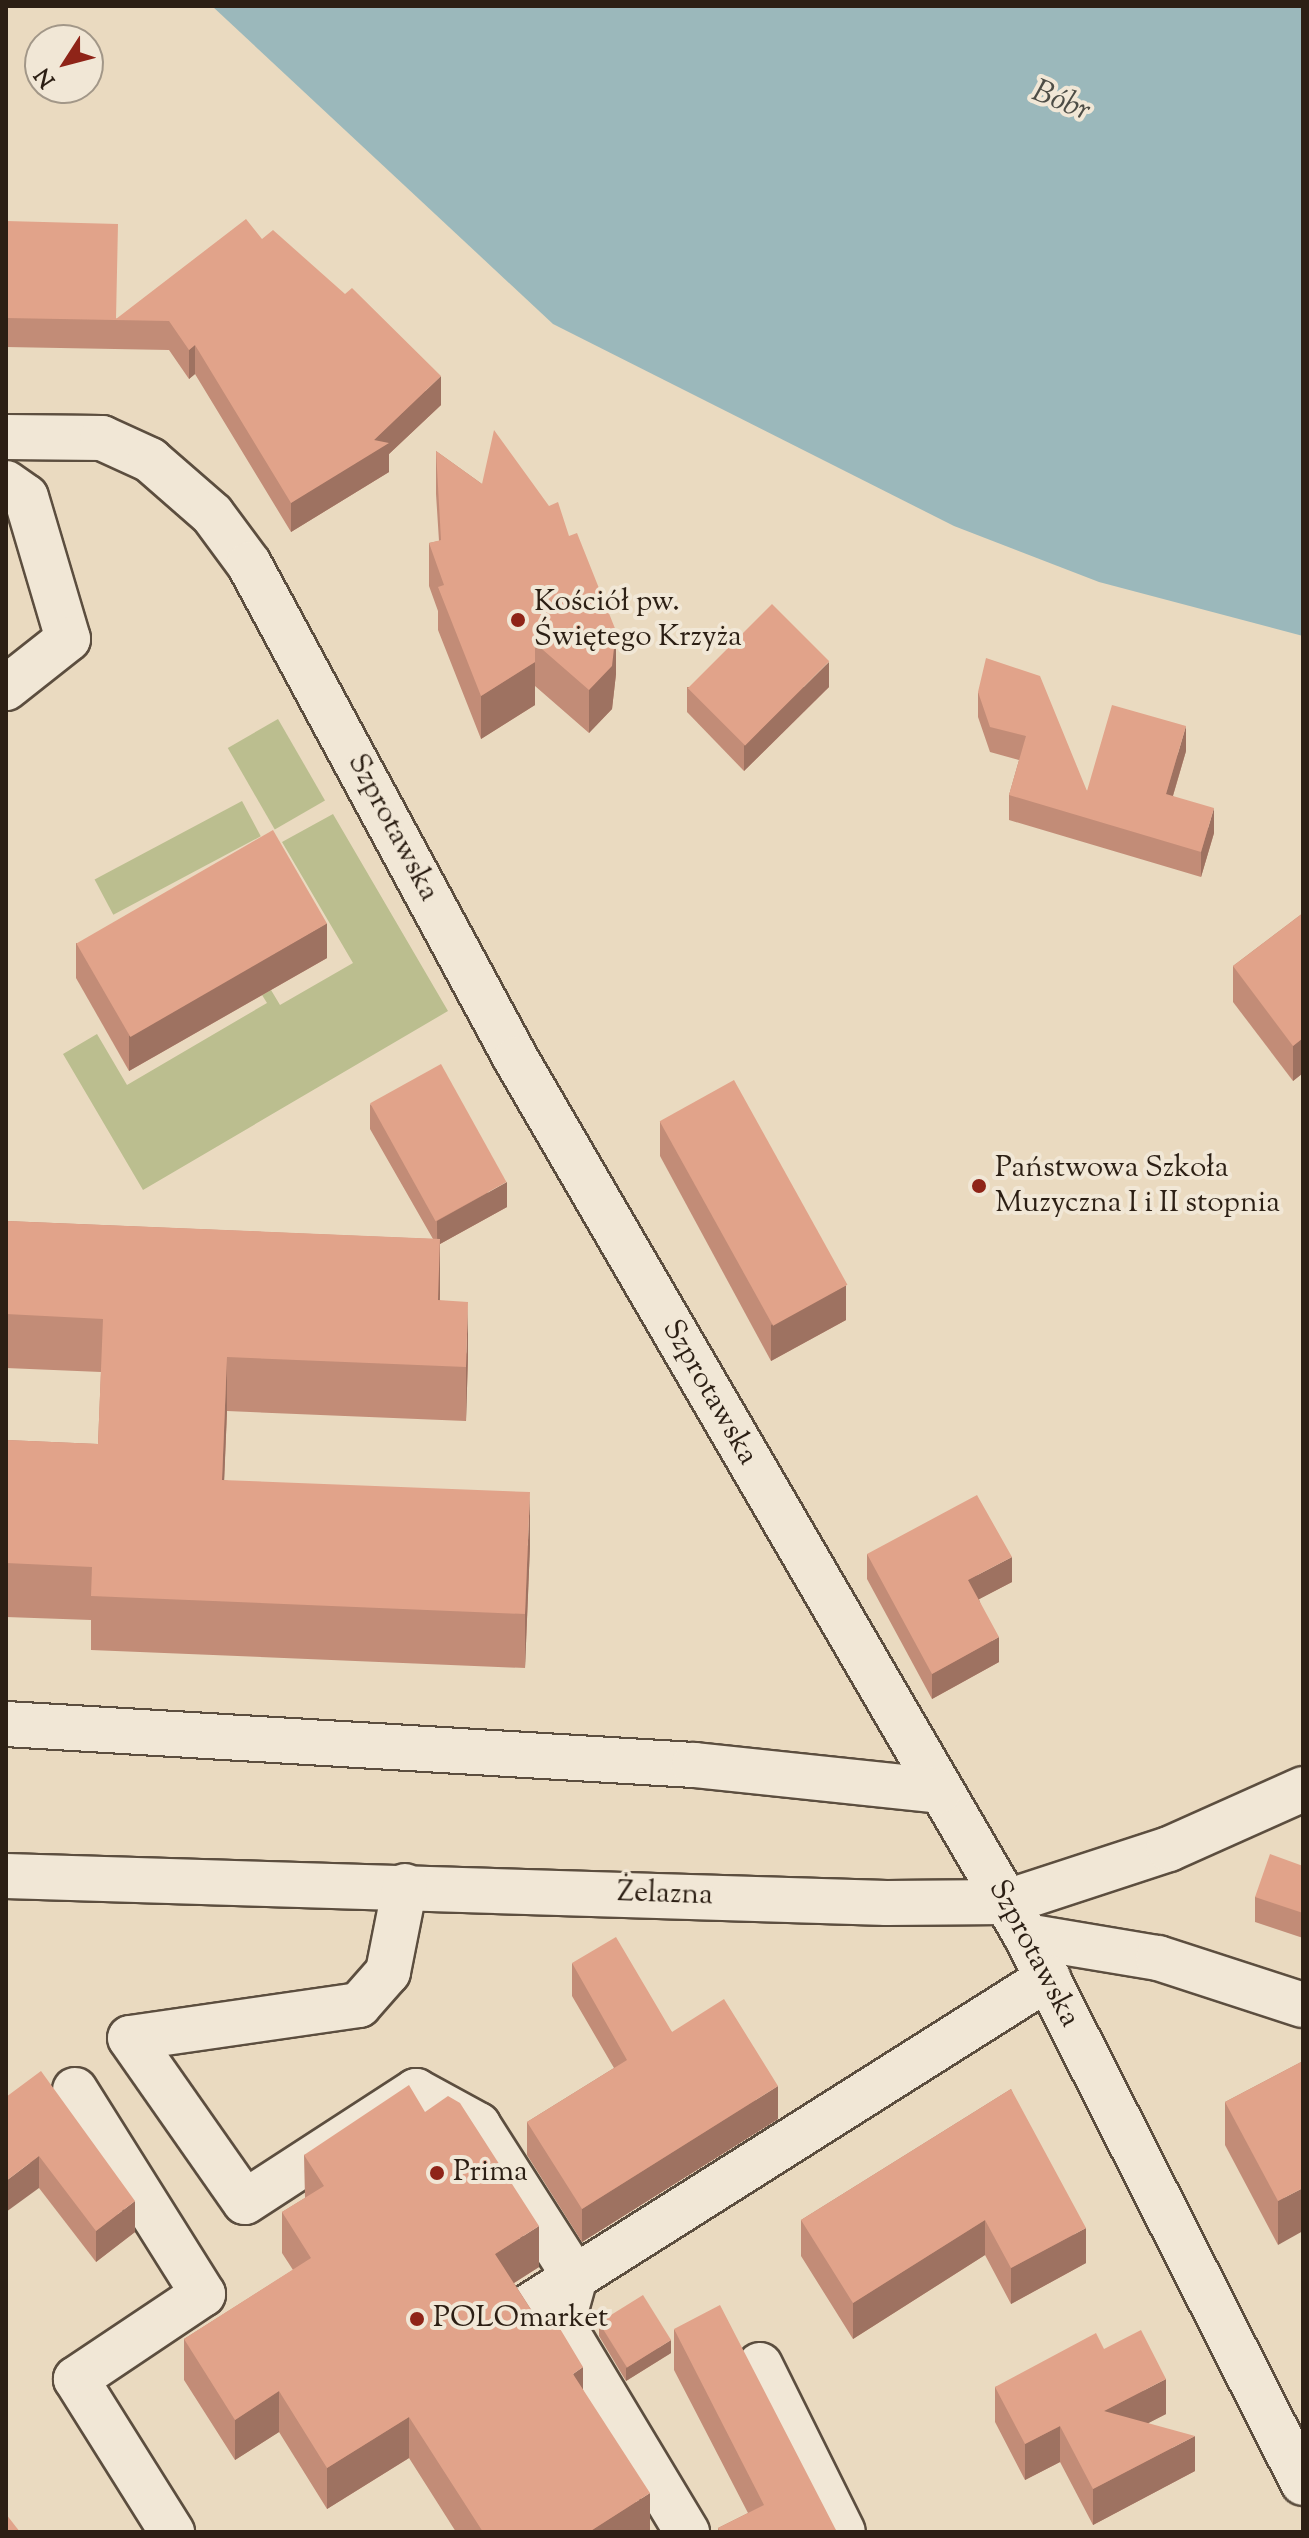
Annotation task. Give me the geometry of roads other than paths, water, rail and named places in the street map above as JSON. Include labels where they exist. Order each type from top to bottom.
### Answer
[{"type":"street","name":"Szprotawska","points":[[6,437],[102,438],[150,460],[212,514],[249,564],[516,1059],[1016,1919],[1303,2483]]},
{"type":"street","points":[[6,483],[26,497],[68,639],[6,688]]},
{"type":"street","points":[[6,1724],[694,1765],[940,1791]]},
{"type":"street","name":"Żelazna","points":[[6,1876],[887,1903],[1016,1919],[1303,1789]]},
{"type":"street","points":[[405,1886],[388,1972],[359,2005],[130,2038],[245,2202],[416,2091],[478,2125],[575,2277],[562,2324],[687,2532]]},
{"type":"street","points":[[1016,1919],[1158,1958],[1303,2005]]},
{"type":"street","points":[[531,2305],[1048,1978]]},
{"type":"street","points":[[75,2090],[203,2294],[76,2379],[172,2532]]},
{"type":"street","points":[[760,2365],[843,2532]]},
{"type":"water","name":"Bóbr","points":[[212,6],[1303,6],[1303,636],[1099,582],[954,526],[553,324]]},
{"type":"place","name":"Kościół pw. Świętego Krzyża","points":[[518,620]]},
{"type":"place","name":"Państwowa Szkoła Muzyczna I i II stopnia","points":[[979,1186]]},
{"type":"place","name":"Prima","points":[[437,2173]]},
{"type":"place","name":"POLOmarket","points":[[417,2319]]}]
